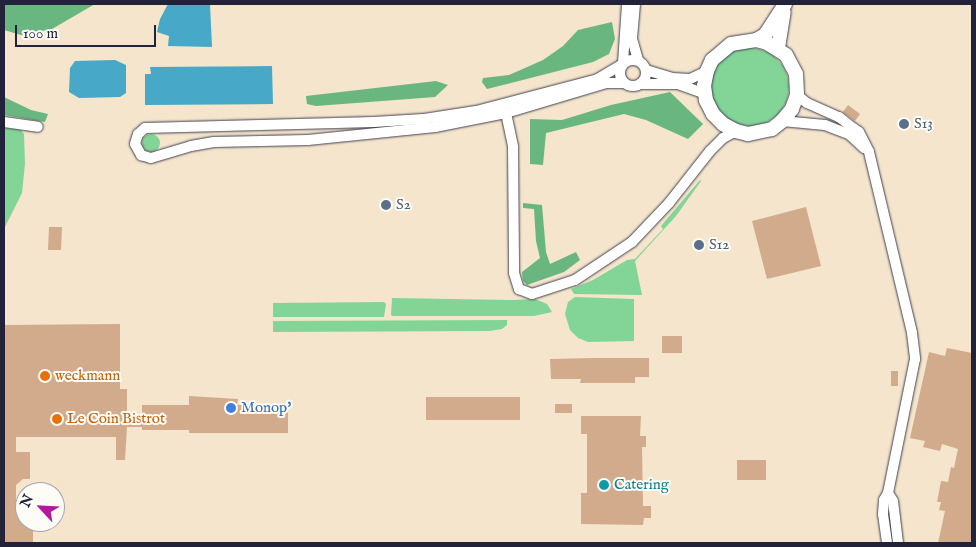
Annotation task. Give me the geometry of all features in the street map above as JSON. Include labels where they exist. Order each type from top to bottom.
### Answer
[{"type":"main road","points":[[756,40],[778,48],[792,64],[796,74],[797,95],[792,109],[782,121],[760,133],[736,131],[723,124],[712,114],[705,94],[707,72],[717,56],[731,44],[756,40],[765,35],[786,4],[778,48]]},
{"type":"street","points":[[624,83],[620,76],[627,4]]},
{"type":"street","points":[[635,4],[632,39],[638,60],[646,70],[672,78],[690,79],[707,72]]},
{"type":"street","points":[[638,60],[630,60],[598,79],[476,111],[423,119],[374,122],[145,128],[138,134],[135,144],[141,155],[152,158],[191,146],[214,142],[308,140],[435,127],[506,113],[606,83],[624,83],[632,86],[640,84],[678,84],[705,94]]},
{"type":"street","points":[[640,84],[645,78],[646,70]]},
{"type":"street","points":[[797,95],[807,103],[839,117],[853,128],[858,132],[869,152],[912,333],[915,359],[888,493],[884,500],[883,514],[887,543]]},
{"type":"street","points":[[506,113],[513,147],[514,273],[519,289],[532,294],[575,280],[632,242],[669,203],[708,154],[723,138],[736,131]]},
{"type":"street","points":[[782,121],[811,123],[833,128],[849,134],[869,152]]},
{"type":"street","points":[[4,122],[38,127]]},
{"type":"street","points":[[888,493],[893,500],[898,543]]},
{"type":"green space","points":[[4,4],[95,4],[52,29],[21,35],[4,30]]},
{"type":"green space","points":[[612,22],[615,39],[609,54],[593,62],[487,89],[482,82],[483,78],[509,75],[543,60],[563,46],[578,30]]},
{"type":"green space","points":[[742,48],[758,48],[772,54],[783,65],[789,79],[789,95],[783,109],[772,120],[758,126],[742,126],[728,120],[717,109],[711,95],[711,79],[717,65],[728,54]]},
{"type":"green space","points":[[436,81],[448,85],[435,97],[316,106],[307,104],[306,96]]},
{"type":"green space","points":[[670,92],[703,124],[688,139],[646,120],[624,114],[546,133],[543,165],[530,164],[530,119],[562,120],[611,105]]},
{"type":"green space","points":[[4,97],[31,110],[48,114],[45,122],[4,115]]},
{"type":"green space","points":[[4,128],[20,129],[24,134],[25,164],[22,193],[4,229]]},
{"type":"green space","points":[[147,134],[155,134],[160,139],[158,150],[147,152],[142,147],[142,139]]},
{"type":"green space","points":[[700,180],[676,216],[635,261],[642,295],[574,294],[571,289],[593,280],[627,260],[635,259],[663,229],[661,226]]},
{"type":"green space","points":[[523,203],[542,205],[546,252],[550,264],[576,252],[580,260],[564,272],[527,285],[523,281],[522,272],[540,258],[536,241],[534,209],[523,208]]},
{"type":"green space","points":[[575,297],[634,299],[634,341],[588,342],[578,338],[570,330],[565,314],[568,302]]},
{"type":"green space","points":[[392,298],[535,299],[547,304],[552,312],[534,316],[393,316],[391,315]]},
{"type":"green space","points":[[384,302],[386,304],[384,317],[273,317],[273,303]]},
{"type":"green space","points":[[507,320],[507,325],[502,329],[490,331],[273,332],[273,321]]},
{"type":"water","points":[[168,4],[210,4],[212,47],[168,46],[169,36],[157,32],[160,19]]},
{"type":"water","points":[[115,60],[126,65],[126,93],[120,97],[79,98],[69,92],[70,68],[75,61]]},
{"type":"water","points":[[272,66],[273,104],[145,105],[145,74],[151,74],[150,67]]},
{"type":"building","points":[[848,105],[860,114],[855,121],[843,112]]},
{"type":"building","points":[[806,207],[821,266],[767,279],[752,221]]},
{"type":"building","points":[[49,227],[62,227],[61,250],[48,250]]},
{"type":"building","points":[[120,324],[120,389],[127,389],[127,414],[142,414],[142,405],[189,405],[189,396],[238,399],[237,405],[288,405],[288,433],[189,433],[189,430],[142,430],[142,427],[127,427],[125,460],[116,460],[116,437],[16,437],[16,452],[30,452],[30,479],[15,482],[15,532],[33,532],[33,543],[4,543],[4,325]]},
{"type":"building","points":[[662,336],[682,336],[682,353],[662,353]]},
{"type":"building","points":[[947,348],[972,353],[972,543],[938,543],[945,511],[939,510],[941,502],[937,502],[941,481],[948,482],[951,467],[954,468],[958,449],[942,444],[940,451],[923,447],[925,441],[910,438],[929,352],[945,356]]},
{"type":"building","points":[[649,358],[649,377],[635,377],[635,383],[580,383],[581,379],[551,379],[550,359]]},
{"type":"building","points":[[891,371],[898,371],[898,386],[891,386]]},
{"type":"building","points":[[426,397],[520,397],[520,420],[426,420]]},
{"type":"building","points":[[555,404],[572,404],[572,413],[555,413]]},
{"type":"building","points":[[581,416],[641,416],[640,436],[646,436],[646,447],[642,447],[643,506],[651,506],[651,518],[644,518],[643,525],[581,524],[581,493],[587,493],[587,434],[581,434]]},
{"type":"building","points":[[737,460],[766,460],[766,480],[737,480]]},
{"type":"place","name":"S13","points":[[904,124]]},
{"type":"place","name":"S2","points":[[386,205]]},
{"type":"place","name":"S12","points":[[699,245]]},
{"type":"place","name":"weckmann","points":[[45,376]]},
{"type":"place","name":"Monop'","points":[[231,408]]},
{"type":"place","name":"Le Coin Bistrot","points":[[57,419]]},
{"type":"place","name":"Catering","points":[[604,485]]}]
